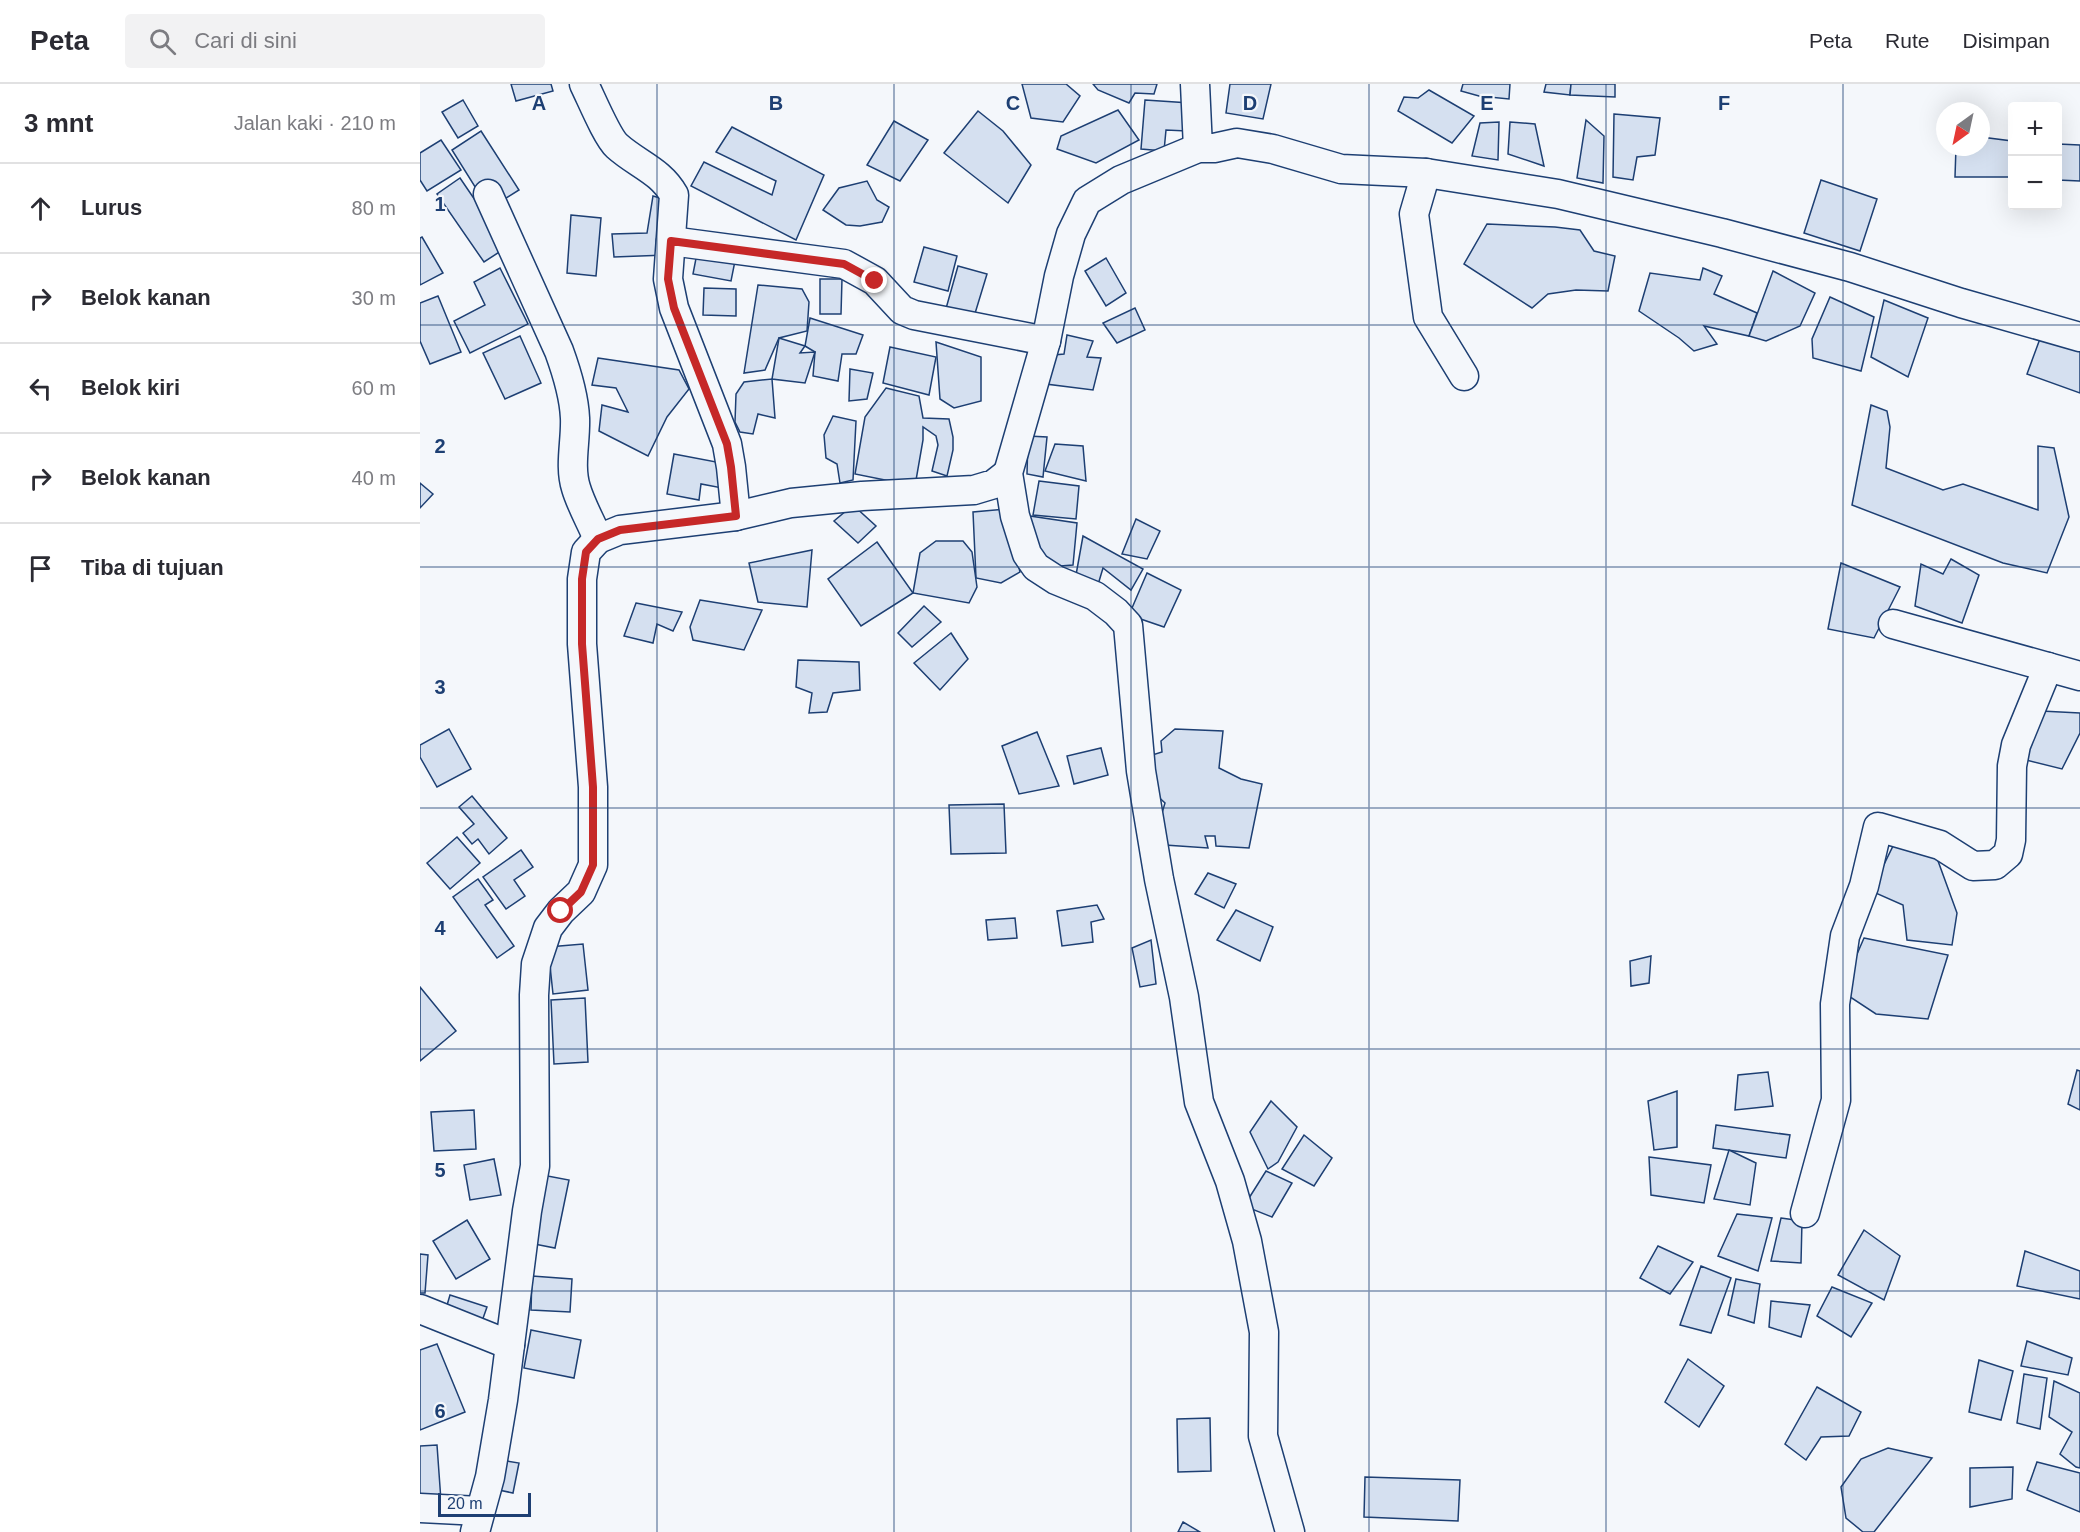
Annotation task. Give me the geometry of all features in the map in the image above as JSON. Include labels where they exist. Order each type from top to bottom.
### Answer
[{"type":"street","points":[[585,84],[607,133],[616,145],[668,183],[674,195],[668,279],[674,308],[727,444],[736,516]]},
{"type":"street","points":[[1195,84],[1198,148]]},
{"type":"street","points":[[1290,1532],[1263,1436],[1264,1332],[1249,1252],[1230,1181],[1199,1102],[1184,997],[1159,879],[1142,771],[1128,625],[1116,612],[1095,596],[1056,580],[1036,567],[1027,554],[1015,516],[1008,473],[1046,341],[1059,276],[1071,234],[1087,201],[1121,180],[1198,148],[1214,148],[1237,143],[1273,149],[1341,169],[1426,173],[1558,194],[1722,233],[1850,267],[1960,303],[2080,337]]},
{"type":"street","points":[[1426,173],[1414,214],[1428,316],[1464,376]]},
{"type":"street","points":[[488,194],[567,373],[573,395],[575,418],[573,471],[575,487],[598,539]]},
{"type":"street","points":[[671,241],[844,264],[875,281],[902,310],[914,315],[1046,341]]},
{"type":"street","points":[[420,1508],[477,1522],[490,1477],[535,1166],[534,995],[536,964],[548,928],[561,911],[581,892],[593,865],[593,787],[582,644],[582,579],[586,552],[598,539],[620,530],[736,516],[791,503],[862,496],[974,490],[994,484],[1008,473]]},
{"type":"street","points":[[1893,624],[2080,676]]},
{"type":"street","points":[[1805,1213],[1836,1100],[1835,1004],[1845,936],[1864,886],[1878,827],[1940,845],[1973,866],[1995,865],[2008,854],[2011,840],[2012,766],[2016,745],[2048,667]]},
{"type":"street","points":[[420,1309],[510,1346]]},
{"type":"building","points":[[511,84],[551,84],[553,91],[516,101]]},
{"type":"building","points":[[1022,84],[1066,84],[1080,96],[1063,122],[1031,118]]},
{"type":"building","points":[[1093,84],[1157,84],[1154,94],[1135,93],[1129,103],[1098,90]]},
{"type":"building","points":[[1230,84],[1271,84],[1263,119],[1226,113]]},
{"type":"building","points":[[1463,84],[1510,84],[1509,99],[1479,96],[1461,91]]},
{"type":"building","points":[[1546,84],[1571,84],[1570,95],[1544,92]]},
{"type":"building","points":[[1571,84],[1615,84],[1615,97],[1570,95]]},
{"type":"building","points":[[1429,90],[1474,116],[1452,143],[1398,111],[1404,97],[1418,98]]},
{"type":"building","points":[[463,100],[478,126],[458,138],[442,112]]},
{"type":"building","points":[[1145,100],[1190,103],[1187,131],[1166,130],[1164,151],[1141,149]]},
{"type":"building","points":[[1118,110],[1139,140],[1096,163],[1057,149],[1061,136]]},
{"type":"building","points":[[978,111],[1003,131],[1031,165],[1008,203],[944,153]]},
{"type":"building","points":[[1614,114],[1660,118],[1655,155],[1637,157],[1633,180],[1613,177]]},
{"type":"building","points":[[1586,120],[1604,136],[1603,183],[1577,178]]},
{"type":"building","points":[[894,121],[928,140],[900,181],[867,165]]},
{"type":"building","points":[[1499,122],[1498,160],[1472,156],[1480,123]]},
{"type":"building","points":[[1510,122],[1535,124],[1544,166],[1508,154]]},
{"type":"building","points":[[732,127],[824,175],[796,240],[691,186],[704,162],[772,195],[776,181],[716,152]]},
{"type":"building","points":[[481,131],[519,190],[498,203],[477,190],[452,150]]},
{"type":"building","points":[[1990,138],[2008,140],[2008,177],[1955,177],[1956,156],[1990,156]]},
{"type":"building","points":[[441,140],[461,170],[427,191],[420,180],[420,153]]},
{"type":"building","points":[[2062,144],[2080,145],[2080,181],[2062,180]]},
{"type":"building","points":[[460,178],[507,247],[484,262],[437,194]]},
{"type":"building","points":[[1821,180],[1877,199],[1860,251],[1804,233]]},
{"type":"building","points":[[867,181],[877,200],[889,207],[882,222],[860,226],[846,225],[823,210],[839,188]]},
{"type":"building","points":[[653,196],[667,200],[666,255],[614,257],[612,234],[647,233]]},
{"type":"building","points":[[571,215],[601,218],[596,276],[567,273]]},
{"type":"building","points":[[1487,224],[1580,230],[1594,251],[1615,256],[1608,291],[1576,290],[1548,294],[1532,308],[1464,264]]},
{"type":"building","points":[[422,237],[443,273],[420,285],[420,238]]},
{"type":"building","points":[[924,247],[957,256],[948,291],[914,282]]},
{"type":"building","points":[[698,248],[736,256],[731,281],[693,274]]},
{"type":"building","points":[[1106,258],[1126,293],[1106,306],[1085,271]]},
{"type":"building","points":[[958,266],[987,274],[973,320],[945,312]]},
{"type":"building","points":[[500,268],[528,324],[470,353],[454,321],[485,305],[474,282]]},
{"type":"building","points":[[1703,268],[1722,276],[1714,294],[1757,313],[1749,336],[1704,326],[1717,344],[1694,351],[1639,311],[1650,273],[1700,280]]},
{"type":"building","points":[[1773,271],[1815,293],[1800,326],[1766,341],[1749,336]]},
{"type":"building","points":[[820,279],[842,279],[841,314],[820,314]]},
{"type":"building","points":[[758,285],[802,289],[809,302],[807,331],[779,338],[765,370],[744,373]]},
{"type":"building","points":[[704,288],[736,289],[736,316],[703,315]]},
{"type":"building","points":[[438,296],[461,352],[430,364],[420,341],[420,303]]},
{"type":"building","points":[[1830,297],[1874,317],[1861,371],[1813,358],[1812,339]]},
{"type":"building","points":[[1884,300],[1928,318],[1908,377],[1871,357]]},
{"type":"building","points":[[1135,308],[1145,330],[1117,343],[1103,323]]},
{"type":"building","points":[[810,318],[863,335],[856,354],[842,354],[838,381],[813,376],[815,352],[805,346]]},
{"type":"building","points":[[1067,335],[1093,341],[1087,357],[1101,358],[1093,390],[1046,384],[1054,355],[1064,354]]},
{"type":"building","points":[[520,336],[541,383],[505,399],[483,353]]},
{"type":"building","points":[[2041,336],[2080,349],[2080,393],[2027,374]]},
{"type":"building","points":[[779,338],[805,346],[800,353],[815,352],[805,383],[772,379]]},
{"type":"building","points":[[936,342],[981,357],[981,401],[954,408],[940,399]]},
{"type":"building","points":[[890,347],[936,357],[929,395],[883,383]]},
{"type":"building","points":[[598,358],[679,370],[689,389],[667,417],[648,456],[599,431],[602,405],[628,412],[616,388],[592,385]]},
{"type":"building","points":[[850,369],[873,373],[867,399],[849,401]]},
{"type":"building","points":[[772,379],[775,418],[758,414],[753,434],[740,432],[735,422],[736,394],[744,382]]},
{"type":"building","points":[[886,388],[919,396],[923,418],[949,419],[953,450],[947,476],[932,471],[938,445],[936,436],[923,427],[915,486],[855,474],[865,417]]},
{"type":"building","points":[[1871,405],[1887,411],[1890,427],[1886,468],[1943,490],[1963,484],[2038,510],[2038,446],[2054,448],[2069,517],[2047,573],[2003,563],[1852,505]]},
{"type":"building","points":[[833,416],[856,421],[853,480],[840,483],[837,464],[826,458],[824,435]]},
{"type":"building","points":[[1028,436],[1047,437],[1043,477],[1027,474]]},
{"type":"building","points":[[1055,444],[1083,446],[1086,481],[1045,471]]},
{"type":"building","points":[[674,454],[727,464],[722,488],[701,484],[699,500],[667,494]]},
{"type":"building","points":[[1039,481],[1079,486],[1076,519],[1033,515]]},
{"type":"building","points":[[420,483],[433,494],[420,508]]},
{"type":"building","points":[[853,505],[876,526],[858,543],[834,521]]},
{"type":"building","points":[[1006,509],[1020,572],[1001,583],[976,578],[973,512]]},
{"type":"building","points":[[1030,516],[1077,523],[1073,565],[1060,566],[1032,555]]},
{"type":"building","points":[[1136,519],[1160,531],[1147,559],[1122,554]]},
{"type":"building","points":[[1083,536],[1143,569],[1131,590],[1103,568],[1097,588],[1076,575]]},
{"type":"building","points":[[936,541],[963,541],[972,552],[977,587],[969,603],[913,593],[920,553]]},
{"type":"building","points":[[877,542],[913,593],[861,626],[828,579]]},
{"type":"building","points":[[812,550],[807,607],[758,602],[749,563]]},
{"type":"building","points":[[1951,559],[1979,575],[1962,623],[1915,606],[1921,564],[1943,574]]},
{"type":"building","points":[[1841,563],[1900,587],[1874,638],[1828,629]]},
{"type":"building","points":[[1147,573],[1181,590],[1164,627],[1129,615]]},
{"type":"building","points":[[700,600],[762,610],[744,650],[693,640],[690,627]]},
{"type":"building","points":[[636,603],[682,612],[673,631],[657,624],[653,643],[624,636]]},
{"type":"building","points":[[924,606],[941,622],[912,647],[898,633]]},
{"type":"building","points":[[951,633],[968,659],[940,690],[914,663]]},
{"type":"building","points":[[798,660],[859,662],[860,690],[833,693],[827,712],[809,713],[812,693],[796,687]]},
{"type":"building","points":[[2041,711],[2080,713],[2080,733],[2062,769],[2026,760]]},
{"type":"building","points":[[449,729],[471,769],[437,787],[420,757],[420,745]]},
{"type":"building","points":[[1175,729],[1223,731],[1219,768],[1241,779],[1262,784],[1249,848],[1216,846],[1215,836],[1205,836],[1208,848],[1165,845],[1162,813],[1165,803],[1152,791],[1149,756],[1162,752],[1161,741]]},
{"type":"building","points":[[1037,732],[1059,786],[1019,794],[1002,746]]},
{"type":"building","points":[[1101,748],[1108,775],[1074,784],[1067,756]]},
{"type":"building","points":[[472,796],[507,838],[489,854],[478,839],[472,844],[463,833],[474,824],[459,807]]},
{"type":"building","points":[[1004,804],[1006,853],[951,854],[949,805]]},
{"type":"building","points":[[457,837],[480,863],[450,889],[427,863]]},
{"type":"building","points":[[1896,840],[1934,850],[1957,913],[1952,945],[1907,940],[1903,905],[1871,891]]},
{"type":"building","points":[[521,850],[533,867],[514,880],[525,896],[506,909],[483,877]]},
{"type":"building","points":[[1208,873],[1236,884],[1224,908],[1195,894]]},
{"type":"building","points":[[478,879],[493,900],[485,905],[514,946],[497,958],[453,897]]},
{"type":"building","points":[[1097,905],[1104,919],[1091,922],[1093,942],[1062,946],[1057,911]]},
{"type":"building","points":[[1236,910],[1273,927],[1260,961],[1217,940]]},
{"type":"building","points":[[1015,918],[1017,938],[988,940],[986,920]]},
{"type":"building","points":[[1864,938],[1948,955],[1928,1019],[1876,1014],[1841,991]]},
{"type":"building","points":[[1151,940],[1156,984],[1140,987],[1132,948]]},
{"type":"building","points":[[583,944],[588,990],[553,994],[548,947]]},
{"type":"building","points":[[1651,956],[1649,983],[1631,986],[1630,961]]},
{"type":"building","points":[[420,987],[456,1031],[420,1061]]},
{"type":"building","points":[[585,998],[588,1062],[554,1064],[551,1000]]},
{"type":"building","points":[[2077,1070],[2080,1071],[2080,1110],[2068,1104]]},
{"type":"building","points":[[1768,1072],[1773,1106],[1735,1110],[1738,1075]]},
{"type":"building","points":[[1677,1091],[1677,1147],[1654,1150],[1648,1101]]},
{"type":"building","points":[[1271,1101],[1297,1127],[1278,1162],[1268,1169],[1250,1132]]},
{"type":"building","points":[[474,1110],[476,1149],[434,1151],[431,1112]]},
{"type":"building","points":[[1716,1125],[1790,1135],[1786,1158],[1713,1148]]},
{"type":"building","points":[[1304,1135],[1332,1158],[1314,1186],[1282,1169]]},
{"type":"building","points":[[1729,1150],[1756,1163],[1750,1205],[1714,1199]]},
{"type":"building","points":[[1649,1157],[1711,1165],[1704,1203],[1651,1195]]},
{"type":"building","points":[[494,1159],[501,1195],[470,1200],[464,1165]]},
{"type":"building","points":[[1266,1171],[1292,1183],[1272,1217],[1244,1206]]},
{"type":"building","points":[[537,1174],[569,1180],[555,1248],[524,1242]]},
{"type":"building","points":[[1737,1214],[1772,1218],[1758,1271],[1718,1256]]},
{"type":"building","points":[[1781,1218],[1802,1221],[1801,1263],[1771,1261]]},
{"type":"building","points":[[467,1220],[490,1259],[456,1279],[433,1241]]},
{"type":"building","points":[[1864,1230],[1900,1256],[1884,1300],[1838,1275]]},
{"type":"building","points":[[1658,1246],[1693,1262],[1670,1294],[1640,1278]]},
{"type":"building","points":[[2025,1251],[2080,1271],[2080,1299],[2017,1286]]},
{"type":"building","points":[[420,1254],[428,1255],[425,1293],[420,1293]]},
{"type":"building","points":[[1701,1266],[1731,1278],[1711,1333],[1680,1325]]},
{"type":"building","points":[[532,1276],[572,1279],[570,1312],[531,1310]]},
{"type":"building","points":[[1736,1279],[1760,1284],[1754,1323],[1728,1315]]},
{"type":"building","points":[[1832,1287],[1872,1303],[1851,1337],[1817,1316]]},
{"type":"building","points":[[450,1295],[487,1307],[481,1324],[445,1312]]},
{"type":"building","points":[[1771,1301],[1810,1305],[1801,1337],[1769,1327]]},
{"type":"building","points":[[531,1330],[581,1340],[574,1378],[524,1368]]},
{"type":"building","points":[[2027,1341],[2072,1358],[2068,1375],[2021,1366]]},
{"type":"building","points":[[437,1344],[465,1412],[420,1430],[420,1350]]},
{"type":"building","points":[[1688,1359],[1724,1386],[1699,1427],[1665,1402]]},
{"type":"building","points":[[1979,1360],[2013,1371],[2001,1420],[1969,1412]]},
{"type":"building","points":[[2024,1374],[2047,1378],[2040,1429],[2017,1423]]},
{"type":"building","points":[[2054,1381],[2080,1393],[2080,1468],[2060,1454],[2072,1432],[2049,1417]]},
{"type":"building","points":[[1817,1387],[1861,1412],[1849,1436],[1821,1437],[1806,1460],[1785,1444]]},
{"type":"building","points":[[1210,1418],[1211,1471],[1178,1472],[1177,1419]]},
{"type":"building","points":[[437,1445],[441,1501],[420,1502],[420,1446]]},
{"type":"building","points":[[1888,1448],[1932,1458],[1874,1532],[1863,1532],[1846,1518],[1841,1487],[1861,1459]]},
{"type":"building","points":[[495,1459],[519,1463],[513,1493],[489,1488]]},
{"type":"building","points":[[2037,1462],[2080,1473],[2080,1512],[2027,1490]]},
{"type":"building","points":[[2013,1467],[2012,1499],[1970,1507],[1970,1468]]},
{"type":"building","points":[[1365,1477],[1460,1480],[1458,1521],[1364,1517]]},
{"type":"building","points":[[1183,1522],[1200,1532],[1178,1532]]},
{"type":"route","points":[[561,911],[581,892],[593,865],[593,787],[582,644],[582,579],[586,552],[598,539],[620,530],[736,516],[727,444],[674,308],[668,279],[671,241],[844,264],[875,281]]}]
